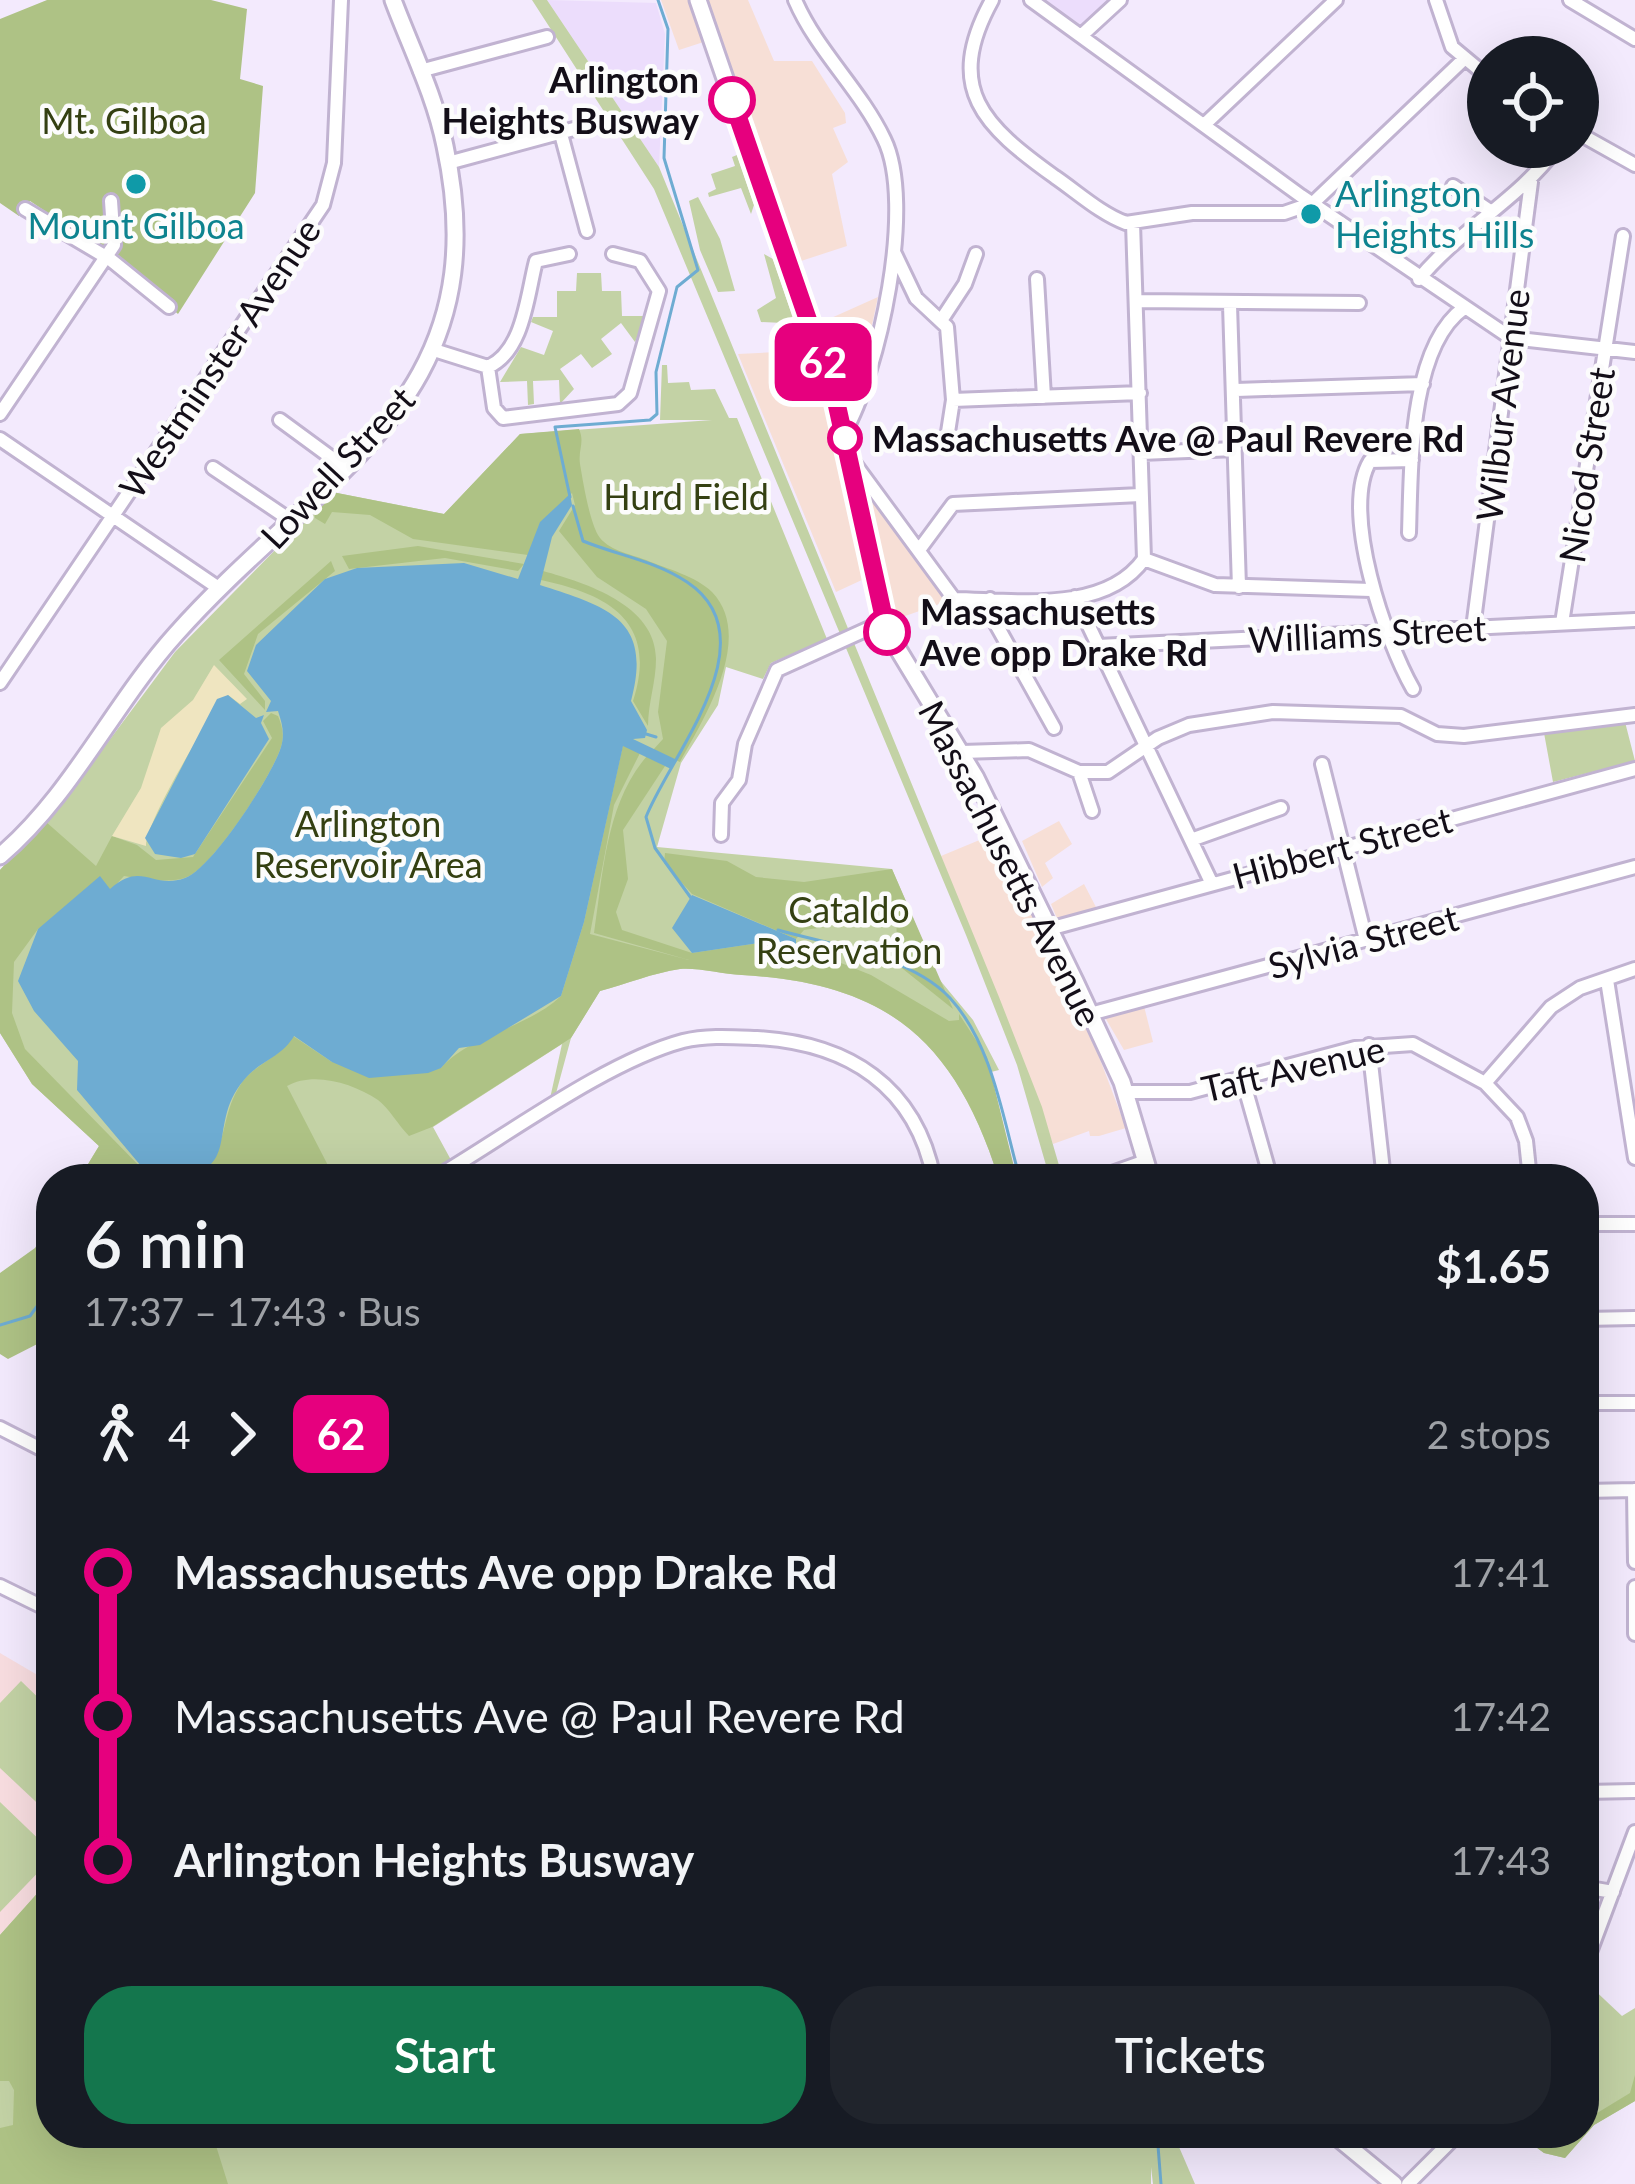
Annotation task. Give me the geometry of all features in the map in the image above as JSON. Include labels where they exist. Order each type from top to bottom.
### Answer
[{"type":"main road","name":"Lowell Street","points":[[0,856],[45,809],[176,634],[400,409],[434,350],[454,263],[448,163],[393,0]]},
{"type":"main road","name":"Massachusetts Avenue","points":[[698,0],[836,401],[883,622],[962,752],[1049,929],[1125,1092],[1147,1164]]},
{"type":"main road","points":[[1350,2148],[1394,2184]]},
{"type":"street","name":"Westminster Avenue","points":[[3,673],[322,205],[334,163],[341,0]]},
{"type":"street","points":[[795,0],[887,145],[899,196],[894,251],[865,386],[844,433]]},
{"type":"street","points":[[992,0],[970,56],[973,93],[982,112],[1012,146],[1118,220],[1133,223],[1200,212],[1283,213],[1313,203],[1464,59]]},
{"type":"street","points":[[1030,0],[1419,279],[1510,338],[1635,352]]},
{"type":"street","points":[[1082,35],[1120,0]]},
{"type":"street","points":[[1205,124],[1336,0]]},
{"type":"street","points":[[1436,0],[1444,33],[1467,61]]},
{"type":"street","points":[[1570,0],[1635,40]]},
{"type":"street","points":[[420,71],[547,37]]},
{"type":"street","points":[[448,163],[596,123]]},
{"type":"street","points":[[560,134],[587,231]]},
{"type":"street","points":[[1599,145],[1635,165]]},
{"type":"street","points":[[1419,279],[1541,168]]},
{"type":"street","name":"Wilbur Avenue","points":[[1473,628],[1531,182]]},
{"type":"street","points":[[1453,186],[1490,211]]},
{"type":"street","points":[[0,415],[106,260],[117,229],[111,201]]},
{"type":"street","points":[[25,209],[106,260],[169,308]]},
{"type":"street","points":[[848,455],[951,597],[1075,597],[1123,584],[1144,559],[1133,223]]},
{"type":"street","name":"Nicod Street","points":[[1562,623],[1623,236]]},
{"type":"street","points":[[894,251],[916,298],[942,319]]},
{"type":"street","points":[[488,367],[505,356],[514,339],[536,261],[569,254]]},
{"type":"street","points":[[488,367],[494,408],[506,419],[623,401],[641,368],[660,297],[640,261],[613,254]]},
{"type":"street","points":[[946,445],[953,400],[942,319],[965,284],[976,254]]},
{"type":"street","points":[[1037,279],[1044,397]]},
{"type":"street","points":[[1138,301],[1359,303]]},
{"type":"street","points":[[1230,305],[1239,587]]},
{"type":"street","points":[[1409,533],[1412,460],[1423,385],[1440,331],[1464,308]]},
{"type":"street","points":[[434,350],[488,367]]},
{"type":"street","points":[[1236,390],[1423,385]]},
{"type":"street","points":[[836,401],[865,386]]},
{"type":"street","points":[[953,400],[1140,393]]},
{"type":"street","points":[[280,420],[344,466]]},
{"type":"street","points":[[0,439],[220,589]]},
{"type":"street","points":[[1141,453],[1234,449]]},
{"type":"street","points":[[1412,460],[1368,465],[1363,483],[1371,590],[1383,632],[1413,688]]},
{"type":"street","points":[[213,468],[290,520]]},
{"type":"street","points":[[919,550],[954,503],[1140,495]]},
{"type":"street","points":[[1144,559],[1215,586],[1371,590]]},
{"type":"street","points":[[1075,597],[1211,882]]},
{"type":"street","points":[[990,599],[997,624],[1054,728]]},
{"type":"street","name":"Williams Street","points":[[1098,646],[1635,620]]},
{"type":"street","points":[[721,835],[722,803],[739,780],[745,744],[774,676],[783,666],[883,622]]},
{"type":"street","points":[[962,752],[1029,750],[1079,772],[1115,770],[1189,725],[1273,712],[1401,716],[1447,736],[1635,715]]},
{"type":"street","points":[[1322,764],[1366,940]]},
{"type":"street","name":"Hibbert Street","points":[[1049,929],[1635,769]]},
{"type":"street","points":[[1079,772],[1092,811]]},
{"type":"street","points":[[1191,840],[1281,808]]},
{"type":"street","name":"Sylvia Street","points":[[1090,1014],[1634,872]]},
{"type":"street","points":[[1485,1083],[1551,1007],[1635,969]]},
{"type":"street","points":[[1607,980],[1635,1158]]},
{"type":"street","points":[[458,1164],[592,1085],[686,1041],[747,1037],[819,1047],[860,1063],[890,1086],[914,1118],[929,1164]]},
{"type":"street","points":[[1369,1045],[1382,1164]]},
{"type":"street","name":"Taft Avenue","points":[[1125,1092],[1190,1092],[1369,1045],[1413,1045],[1485,1083],[1517,1117],[1527,1164]]},
{"type":"street","points":[[1242,1077],[1267,1164]]},
{"type":"street","points":[[1138,1164],[1146,1161]]},
{"type":"street","points":[[1599,1224],[1635,1224]]},
{"type":"street","points":[[1599,1319],[1635,1318]]},
{"type":"street","points":[[1599,1403],[1635,1403]]},
{"type":"street","points":[[0,1428],[36,1446]]},
{"type":"street","points":[[1599,1491],[1634,1490],[1635,1562]]},
{"type":"street","points":[[0,1586],[36,1604]]},
{"type":"street","points":[[1635,1586],[1635,1634]]},
{"type":"street","points":[[1599,1792],[1635,1791]]},
{"type":"street","points":[[1599,1929],[1635,1832]]},
{"type":"street","points":[[1599,1889],[1613,1892]]},
{"type":"street","points":[[1408,2184],[1445,2148]]},
{"type":"shaded area","points":[[547,0],[656,3],[665,34],[659,167]]},
{"type":"shaded area","points":[[661,0],[748,0],[774,61],[812,61],[845,113],[846,123],[833,128],[848,162],[832,174],[847,246],[801,261],[719,37],[679,50]]},
{"type":"shaded area","points":[[1044,0],[1111,0],[1084,27]]},
{"type":"shaded area","points":[[878,297],[861,376],[846,389],[820,323]]},
{"type":"shaded area","points":[[814,350],[832,407],[864,579],[836,592],[738,354]]},
{"type":"shaded area","points":[[867,493],[878,496],[945,602],[891,621]]},
{"type":"shaded area","points":[[1059,821],[1072,844],[1045,863],[1053,878],[1042,887],[1022,841]]},
{"type":"shaded area","points":[[994,834],[1098,1054],[1126,1128],[1099,1136],[1090,1136],[1089,1131],[1053,1144],[941,856]]},
{"type":"shaded area","points":[[1084,884],[1097,909],[1058,921],[1051,904]]},
{"type":"shaded area","points":[[1144,1006],[1153,1042],[1124,1050],[1103,1014]]},
{"type":"shaded area","points":[[0,1653],[36,1674],[36,1895],[0,1935]]},
{"type":"green space","name":"Mt. Gilboa","points":[[47,0],[211,0],[247,9],[240,79],[263,86],[255,193],[178,314],[122,263],[30,201],[19,216],[0,203],[0,19]]},
{"type":"green space","points":[[532,0],[547,0],[659,167],[999,997],[1059,1164],[1046,1164],[1017,1065],[966,935],[654,189]]},
{"type":"green space","points":[[737,155],[754,205],[751,214],[741,188],[709,197],[708,193],[716,189],[711,174],[735,166],[732,157]]},
{"type":"green space","points":[[698,197],[720,239],[735,291],[718,292],[700,250],[689,201]]},
{"type":"green space","points":[[764,254],[773,259],[798,333],[785,332],[784,323],[761,322],[757,310],[776,298]]},
{"type":"green space","points":[[577,273],[601,273],[602,291],[621,291],[622,316],[646,316],[635,342],[621,323],[601,339],[612,354],[592,368],[581,354],[560,369],[574,389],[560,404],[559,380],[533,381],[534,404],[528,405],[527,381],[500,382],[521,347],[544,355],[553,331],[531,322],[533,317],[557,317],[557,291],[576,291]]},
{"type":"green space","name":"Arlington Reservoir Area","points":[[662,365],[667,365],[668,383],[689,382],[691,390],[715,389],[729,418],[737,418],[827,639],[771,663],[763,679],[726,667],[718,705],[681,763],[657,847],[892,869],[939,979],[973,1020],[999,1070],[987,1073],[1013,1164],[993,1164],[961,1090],[937,1056],[909,1028],[876,1007],[793,980],[686,969],[600,991],[571,1038],[555,1097],[549,1103],[562,1044],[433,1127],[451,1160],[444,1164],[88,1164],[99,1146],[32,1084],[0,1033],[0,870],[70,793],[175,652],[332,492],[444,514],[520,434],[712,420],[660,420]]},
{"type":"green space","points":[[579,429],[580,464],[598,535],[619,551],[698,582],[712,592],[724,611],[729,632],[721,679],[680,762],[653,750],[663,739],[658,712],[667,641],[646,609],[597,577],[559,531],[575,505],[572,493],[541,522],[528,555],[413,539],[370,515],[332,512],[325,524],[315,518],[314,511],[332,492],[444,514],[520,434]]},
{"type":"green space","points":[[418,546],[524,564],[518,571],[445,558],[349,569],[342,556]]},
{"type":"green space","points":[[331,561],[335,571],[258,634],[244,674],[265,701],[265,710],[219,660]]},
{"type":"green space","points":[[543,571],[616,599],[644,624],[656,659],[648,726],[633,701],[639,674],[634,633],[623,617],[589,594],[541,580]]},
{"type":"green space","points":[[271,713],[278,716],[282,743],[278,756],[242,816],[198,869],[173,880],[124,876],[111,890],[38,929],[14,962],[12,1013],[25,1049],[137,1164],[88,1164],[99,1146],[32,1084],[0,1033],[0,870],[45,821],[96,866],[112,836],[137,845],[156,860],[193,857],[272,738],[263,721]]},
{"type":"green space","points":[[1624,718],[1635,761],[1553,782],[1544,733]]},
{"type":"green space","points":[[623,745],[640,753],[614,805],[590,934],[689,960],[594,933],[615,817],[647,756],[665,766],[623,830],[628,879],[616,912],[622,930],[692,953],[766,942],[796,945],[871,975],[949,1021],[959,1020],[959,1014],[987,1057],[1013,1164],[993,1164],[961,1090],[937,1056],[909,1028],[876,1007],[793,980],[686,969],[600,991],[571,1038],[432,1127],[409,1136],[382,1103],[368,1094],[333,1081],[309,1079],[287,1086],[327,1164],[208,1164],[239,1087],[293,1036],[332,1062],[441,1068],[467,1047],[532,1016],[561,996],[584,922]]},
{"type":"green space","points":[[665,853],[727,861],[756,877],[804,882],[892,869],[953,1009],[898,965],[896,916],[885,905],[832,926],[804,930],[796,939],[692,894],[664,863]]},
{"type":"green space","points":[[35,1248],[36,1345],[8,1359],[0,1354],[0,1273]]},
{"type":"green space","points":[[21,1681],[36,1696],[36,1802],[0,1768],[0,1703]]},
{"type":"green space","points":[[0,1802],[36,1837],[36,1875],[0,1912]]},
{"type":"green space","points":[[36,1895],[36,2148],[1179,2148],[1195,2184],[1153,2184],[1151,2167],[1151,2184],[0,2184],[0,1935]]},
{"type":"green space","points":[[36,1895],[36,2148],[217,2148],[228,2184],[0,2184],[0,2128],[13,2125],[14,2090],[9,2081],[0,2081],[0,1935]]},
{"type":"green space","points":[[1599,1994],[1622,2016],[1635,2008],[1635,2101],[1599,2122]]},
{"type":"green space","points":[[1635,2075],[1635,2101],[1599,2122],[1599,2112],[1630,2093]]},
{"type":"green space","points":[[1537,2148],[1574,2148],[1565,2158]]},
{"type":"green space","points":[[1537,2148],[1574,2148],[1565,2158]]},
{"type":"sand","points":[[214,665],[247,699],[240,704],[228,695],[219,706],[167,793],[146,846],[112,836],[141,788],[161,728],[193,700]]},
{"type":"water","points":[[570,494],[572,505],[552,537],[540,585],[604,610],[630,634],[636,651],[631,701],[647,730],[645,738],[633,739],[677,760],[671,769],[623,746],[584,922],[561,996],[480,1045],[459,1048],[441,1068],[428,1073],[369,1078],[332,1062],[294,1036],[244,1080],[232,1098],[214,1161],[139,1164],[77,1090],[78,1061],[34,1011],[18,981],[38,929],[100,876],[110,889],[131,877],[185,878],[225,840],[266,778],[282,742],[278,711],[266,712],[271,701],[247,671],[256,645],[325,579],[357,568],[464,563],[518,579],[540,522]]},
{"type":"water","points":[[228,695],[256,718],[264,715],[261,723],[269,739],[195,854],[181,858],[155,854],[145,838],[217,699]]},
{"type":"water","points":[[692,895],[796,939],[796,945],[766,942],[692,953],[672,928]]},
{"type":"waterway","points":[[570,497],[555,427],[650,420],[657,414],[656,372],[677,287],[698,270],[664,158],[668,29],[658,0]]},
{"type":"waterway","points":[[573,506],[583,541],[649,563],[687,582],[711,606],[720,634],[718,666],[707,698],[646,817],[655,848],[691,898]]},
{"type":"waterway","points":[[646,734],[656,737]]},
{"type":"waterway","points":[[778,930],[892,962],[950,998],[987,1060],[1016,1164]]},
{"type":"waterway","points":[[0,1325],[30,1316],[36,1308]]},
{"type":"waterway","points":[[1158,2148],[1161,2184]]},
{"type":"bus line","name":"62","points":[[732,100],[836,401],[887,632]]},
{"type":"place","name":"Arlington Heights Busway","points":[[732,100]]},
{"type":"place","name":"Mount Gilboa","points":[[136,184]]},
{"type":"place","name":"Arlington Heights Hills","points":[[1311,214]]},
{"type":"place","name":"Massachusetts Ave @ Paul Revere Rd","points":[[845,438]]},
{"type":"place","name":"Massachusetts Ave opp Drake Rd","points":[[887,632]]},
{"type":"park label","name":"Hurd Field","points":[[686,496]]},
{"type":"park label","name":"Cataldo Reservation","points":[[849,930]]}]
